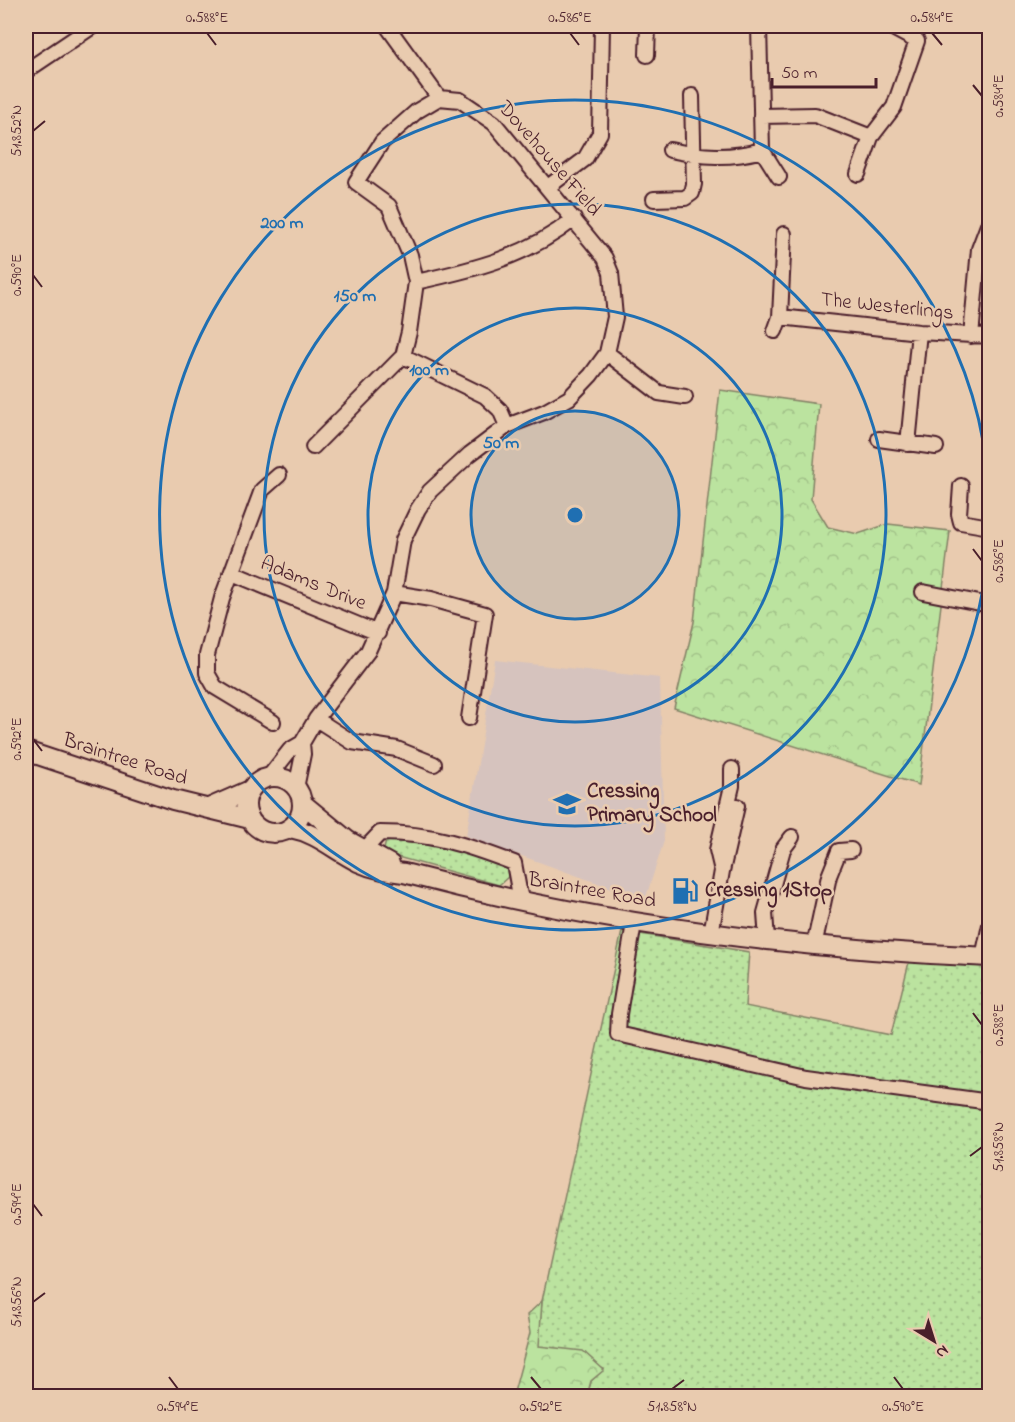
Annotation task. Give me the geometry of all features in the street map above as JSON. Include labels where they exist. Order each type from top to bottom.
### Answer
[{"type":"main road","name":"Braintree Road","points":[[26,751],[173,800],[200,808],[211,807],[250,819]]},
{"type":"main road","points":[[211,807],[250,790],[268,778],[284,779],[299,795],[299,818],[290,828],[282,832],[268,832],[255,826],[250,819],[246,805],[250,790]]},
{"type":"main road","name":"Braintree Road","points":[[299,795],[337,833],[404,873]]},
{"type":"main road","name":"Braintree Road","points":[[290,828],[313,834],[360,863],[382,871],[404,873],[521,901],[634,922],[814,946],[986,957]]},
{"type":"street","points":[[26,70],[93,26]]},
{"type":"street","points":[[313,447],[403,356],[409,332],[416,282],[410,255],[389,206],[356,182],[382,142],[417,111],[439,98],[387,26]]},
{"type":"street","points":[[548,187],[585,159],[600,133],[602,26]]},
{"type":"street","points":[[647,55],[648,26]]},
{"type":"street","points":[[759,26],[762,150],[779,177]]},
{"type":"street","points":[[858,174],[871,137],[894,107],[917,41],[889,26]]},
{"type":"street","points":[[654,199],[685,198],[692,193],[692,96]]},
{"type":"street","name":"Dovehouse Field","points":[[268,778],[290,750],[302,743],[316,719],[368,651],[394,593],[403,540],[418,509],[441,480],[507,426],[544,412],[569,398],[591,375],[607,353],[615,317],[611,273],[598,247],[495,123],[460,100],[439,98]]},
{"type":"street","points":[[762,116],[815,115],[871,137]]},
{"type":"street","points":[[670,150],[693,155],[738,157],[762,150]]},
{"type":"street","points":[[416,282],[481,266],[515,254],[548,239],[574,219]]},
{"type":"street","points":[[971,336],[979,249],[990,220]]},
{"type":"street","points":[[775,332],[780,317],[784,234]]},
{"type":"street","name":"The Westerlings","points":[[780,317],[919,332],[990,336]]},
{"type":"street","points":[[909,444],[919,332]]},
{"type":"street","points":[[607,353],[659,393],[686,397]]},
{"type":"street","points":[[403,356],[485,396],[500,410],[507,426]]},
{"type":"street","points":[[879,439],[936,447]]},
{"type":"street","name":"Adams Drive","points":[[273,722],[215,687],[207,673],[207,655],[222,598],[262,490],[279,475]]},
{"type":"street","points":[[961,486],[959,514],[961,522],[990,527]]},
{"type":"street","name":"Adams Drive","points":[[232,573],[378,633]]},
{"type":"street","points":[[923,592],[990,604]]},
{"type":"street","points":[[394,593],[431,599],[485,614],[469,718]]},
{"type":"street","points":[[316,719],[352,742],[397,749],[434,764]]},
{"type":"street","name":"Dovehouse Field","points":[[299,795],[302,743]]},
{"type":"street","points":[[722,871],[717,850],[732,786],[732,769]]},
{"type":"street","points":[[711,934],[722,871],[741,787]]},
{"type":"street","points":[[364,850],[380,833],[408,833],[461,843],[514,863],[521,901]]},
{"type":"street","points":[[767,940],[765,913],[783,849],[792,837]]},
{"type":"street","points":[[814,946],[829,876],[839,851],[851,849]]},
{"type":"street","points":[[634,922],[619,1014],[618,1034],[806,1077],[990,1102]]},
{"type":"street","points":[[986,957],[990,924]]},
{"type":"shaded area","name":"Cressing Primary School","points":[[495,660],[660,678],[664,841],[645,900],[466,836]]},
{"type":"green space","points":[[720,390],[819,404],[811,499],[828,527],[858,534],[888,524],[950,531],[919,785],[674,708],[694,622]]},
{"type":"green space","points":[[386,841],[417,843],[462,852],[507,869],[508,877],[499,885],[383,853]]},
{"type":"green space","points":[[622,931],[749,952],[745,1006],[891,1035],[909,962],[989,967],[990,1140],[982,1142],[987,1215],[990,1215],[989,1396],[587,1396],[591,1381],[604,1369],[538,1346],[542,1301]]},
{"type":"green space","points":[[542,1301],[539,1346],[583,1351],[604,1370],[591,1381],[587,1396],[513,1396],[530,1333],[527,1315]]},
{"type":"place","name":"Cressing Primary School","points":[[567,804]]},
{"type":"place","name":"Cressing 1Stop","points":[[685,891]]}]
